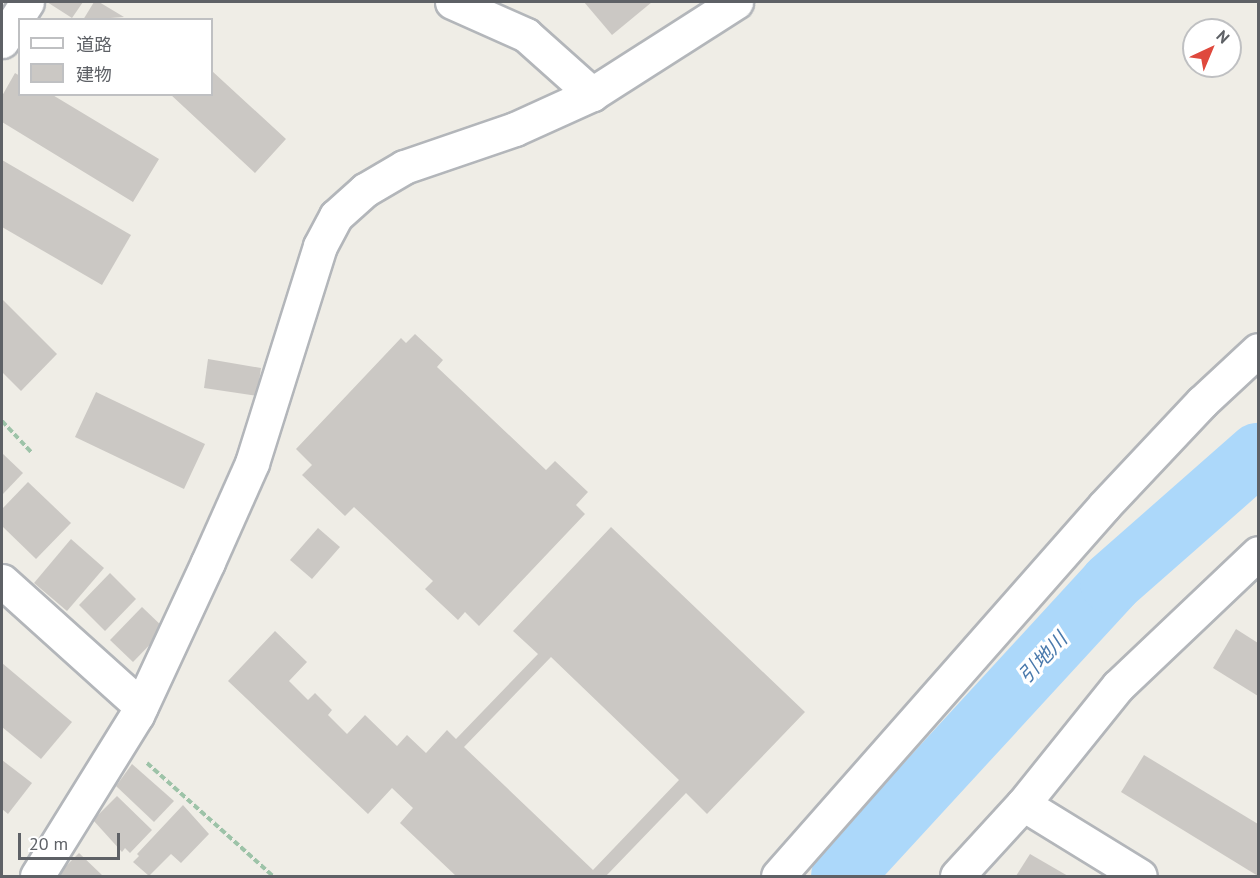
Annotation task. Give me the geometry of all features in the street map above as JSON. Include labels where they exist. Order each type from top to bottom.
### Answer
[{"type":"street","points":[[2,41],[27,2]]},
{"type":"street","points":[[452,2],[526,35],[592,94]]},
{"type":"street","points":[[37,876],[122,741],[141,706],[252,463],[320,246],[336,216],[365,189],[405,167],[515,129],[592,94],[736,2]]},
{"type":"street","points":[[778,876],[1104,506],[1202,402],[1258,350]]},
{"type":"street","points":[[957,876],[1023,804],[1118,686],[1258,553]]},
{"type":"street","points":[[2,581],[141,706]]},
{"type":"street","points":[[1023,804],[1140,876]]},
{"type":"path","points":[[2,421],[32,453]]},
{"type":"path","points":[[122,741],[273,876]]},
{"type":"building","points":[[47,2],[83,2],[72,18]]},
{"type":"building","points":[[94,2],[99,2],[124,17],[110,18],[84,18]]},
{"type":"building","points":[[584,2],[652,2],[612,35]]},
{"type":"building","points":[[213,72],[286,139],[255,173],[172,96],[213,96]]},
{"type":"building","points":[[15,73],[18,75],[18,96],[54,96],[159,159],[133,202],[2,122],[2,96]]},
{"type":"building","points":[[2,160],[131,235],[102,285],[2,227]]},
{"type":"building","points":[[2,299],[57,354],[21,391],[2,372]]},
{"type":"building","points":[[415,334],[443,360],[437,367],[546,470],[555,461],[588,492],[576,505],[585,514],[479,626],[465,612],[458,620],[425,589],[433,581],[354,507],[345,516],[302,475],[312,465],[296,449],[401,338],[406,343]]},
{"type":"building","points":[[208,359],[261,368],[257,396],[204,388]]},
{"type":"building","points":[[96,392],[205,444],[184,489],[75,437]]},
{"type":"building","points":[[2,453],[23,473],[2,495]]},
{"type":"building","points":[[28,482],[71,523],[36,559],[2,526],[2,509]]},
{"type":"building","points":[[611,527],[805,712],[707,814],[686,793],[606,876],[456,876],[400,823],[413,808],[392,788],[368,814],[228,681],[275,631],[307,662],[289,681],[308,700],[315,693],[332,710],[328,715],[347,734],[365,715],[397,746],[407,735],[426,753],[447,730],[456,739],[538,654],[513,631]],"holes":[[[551,657],[679,780],[593,870],[464,747]]]},
{"type":"building","points":[[318,528],[340,547],[312,579],[290,560]]},
{"type":"building","points":[[71,539],[104,568],[67,611],[34,583]]},
{"type":"building","points":[[110,573],[136,599],[105,631],[79,605]]},
{"type":"building","points":[[142,607],[165,629],[133,662],[110,640]]},
{"type":"building","points":[[1236,629],[1258,643],[1258,696],[1213,668]]},
{"type":"building","points":[[2,663],[72,722],[41,759],[2,727]]},
{"type":"building","points":[[1144,755],[1258,824],[1258,876],[1121,792]]},
{"type":"building","points":[[2,760],[32,783],[8,814],[2,809]]},
{"type":"building","points":[[132,764],[174,801],[154,822],[116,786]]},
{"type":"building","points":[[117,796],[152,830],[130,853],[125,848],[122,852],[93,820]]},
{"type":"building","points":[[183,805],[209,834],[181,863],[171,854],[149,876],[133,862],[139,856],[137,854]]},
{"type":"building","points":[[79,853],[103,876],[56,876]]},
{"type":"building","points":[[1030,854],[1068,876],[1016,876]]},
{"type":"waterway","name":"引地川","points":[[842,876],[1111,583],[1258,454]]}]
